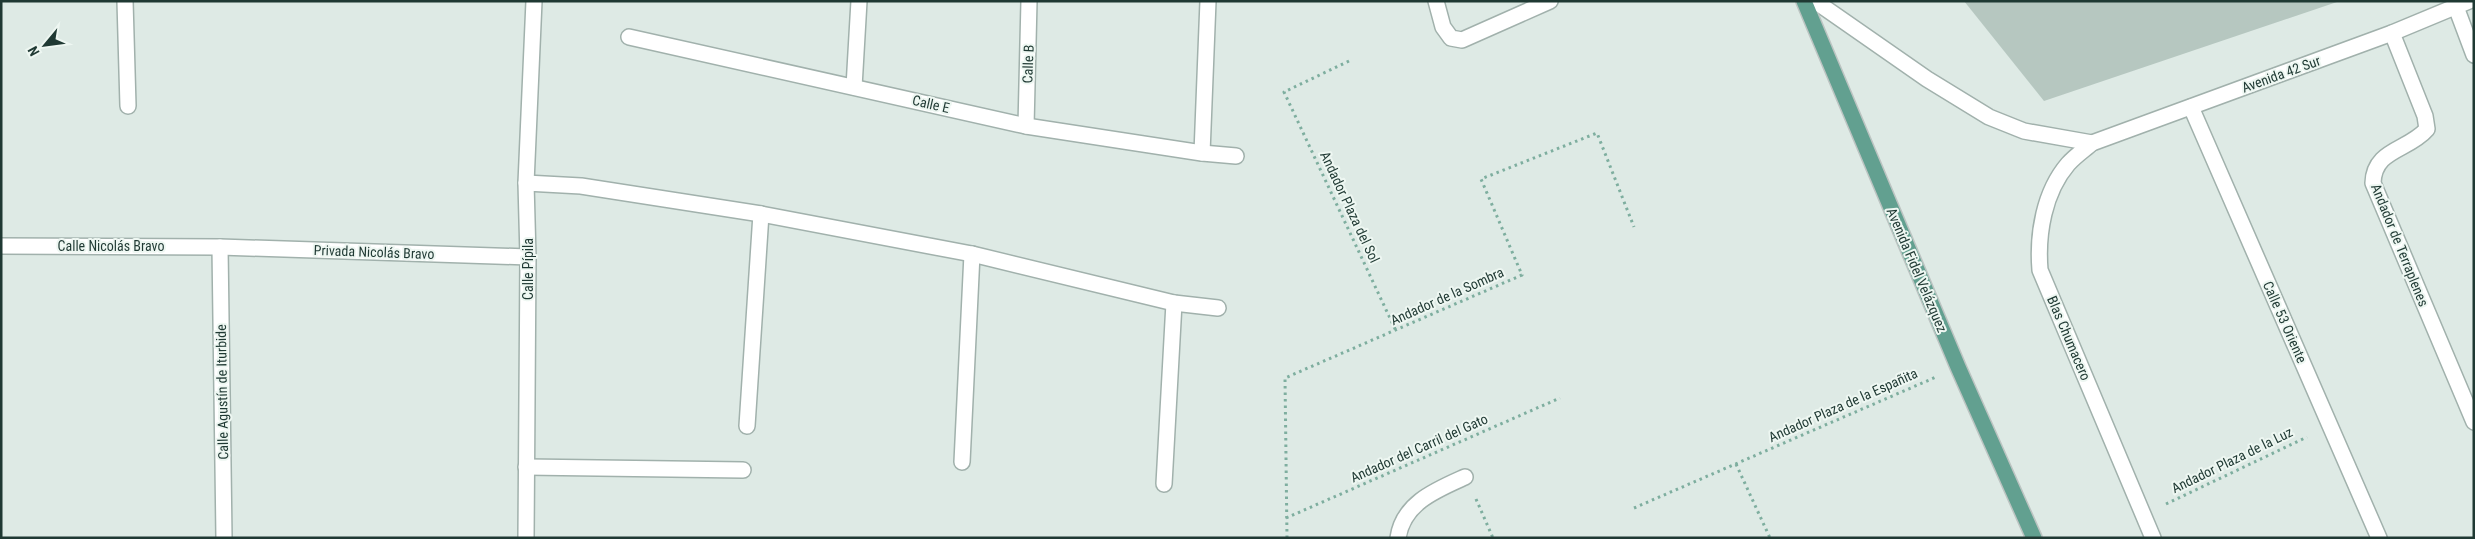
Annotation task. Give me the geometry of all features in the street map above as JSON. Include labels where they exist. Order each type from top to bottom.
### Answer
[{"type":"main road","name":"Avenida Fidel Velázquez","points":[[1804,1],[1958,367],[2034,538]]},
{"type":"street","points":[[125,1],[128,106]]},
{"type":"street","name":"Calle Pípila","points":[[526,538],[528,257],[526,183],[534,1]]},
{"type":"street","points":[[854,86],[859,1]]},
{"type":"street","name":"Calle B","points":[[1026,126],[1029,1]]},
{"type":"street","points":[[1202,154],[1208,1]]},
{"type":"street","points":[[1436,1],[1447,32],[1451,38],[1462,40],[1550,1]]},
{"type":"street","points":[[1815,1],[1928,79],[1989,117],[2024,131],[2092,143]]},
{"type":"street","points":[[2462,4],[2474,55]]},
{"type":"street","name":"Avenida 42 Sur","points":[[2092,143],[2392,33],[2462,4]]},
{"type":"street","name":"Andador de Terraplenes","points":[[2392,33],[2425,116],[2427,129],[2420,137],[2380,160],[2374,171],[2373,183],[2468,393],[2474,422]]},
{"type":"street","name":"Calle E","points":[[629,37],[1026,126],[1202,154],[1236,156]]},
{"type":"street","name":"Calle 53 Oriente","points":[[2190,107],[2379,538]]},
{"type":"street","name":"Blas Chumacero","points":[[2092,143],[2068,164],[2052,192],[2042,218],[2038,247],[2040,270],[2153,538]]},
{"type":"street","points":[[526,183],[581,186],[761,214],[972,254],[1174,303],[1218,308]]},
{"type":"street","points":[[747,426],[761,214]]},
{"type":"street","name":"Calle Nicolás Bravo","points":[[1,246],[220,247]]},
{"type":"street","name":"Privada Nicolás Bravo","points":[[220,247],[528,257]]},
{"type":"street","name":"Calle Agustín de Iturbide","points":[[220,247],[224,538]]},
{"type":"street","points":[[962,462],[972,254]]},
{"type":"street","points":[[1164,484],[1174,303]]},
{"type":"street","points":[[526,467],[743,470]]},
{"type":"street","points":[[1398,538],[1400,525],[1408,510],[1441,488],[1465,477]]},
{"type":"path","name":"Andador Plaza del Sol","points":[[1349,61],[1284,92],[1396,331]]},
{"type":"path","name":"Andador de la Sombra","points":[[1286,518],[1285,378],[1522,275],[1481,179],[1597,132],[1634,228]]},
{"type":"path","name":"Andador Plaza de la Españita","points":[[1634,508],[1958,367]]},
{"type":"path","name":"Andador del Carril del Gato","points":[[1286,518],[1560,398]]},
{"type":"path","name":"Andador Plaza de la Luz","points":[[2143,515],[2331,426]]},
{"type":"path","points":[[1736,464],[1770,538]]},
{"type":"path","points":[[1465,477],[1492,538]]},
{"type":"path","points":[[1286,518],[1287,538]]},
{"type":"building","points":[[1964,1],[2337,1],[2337,2],[2044,101]]}]
